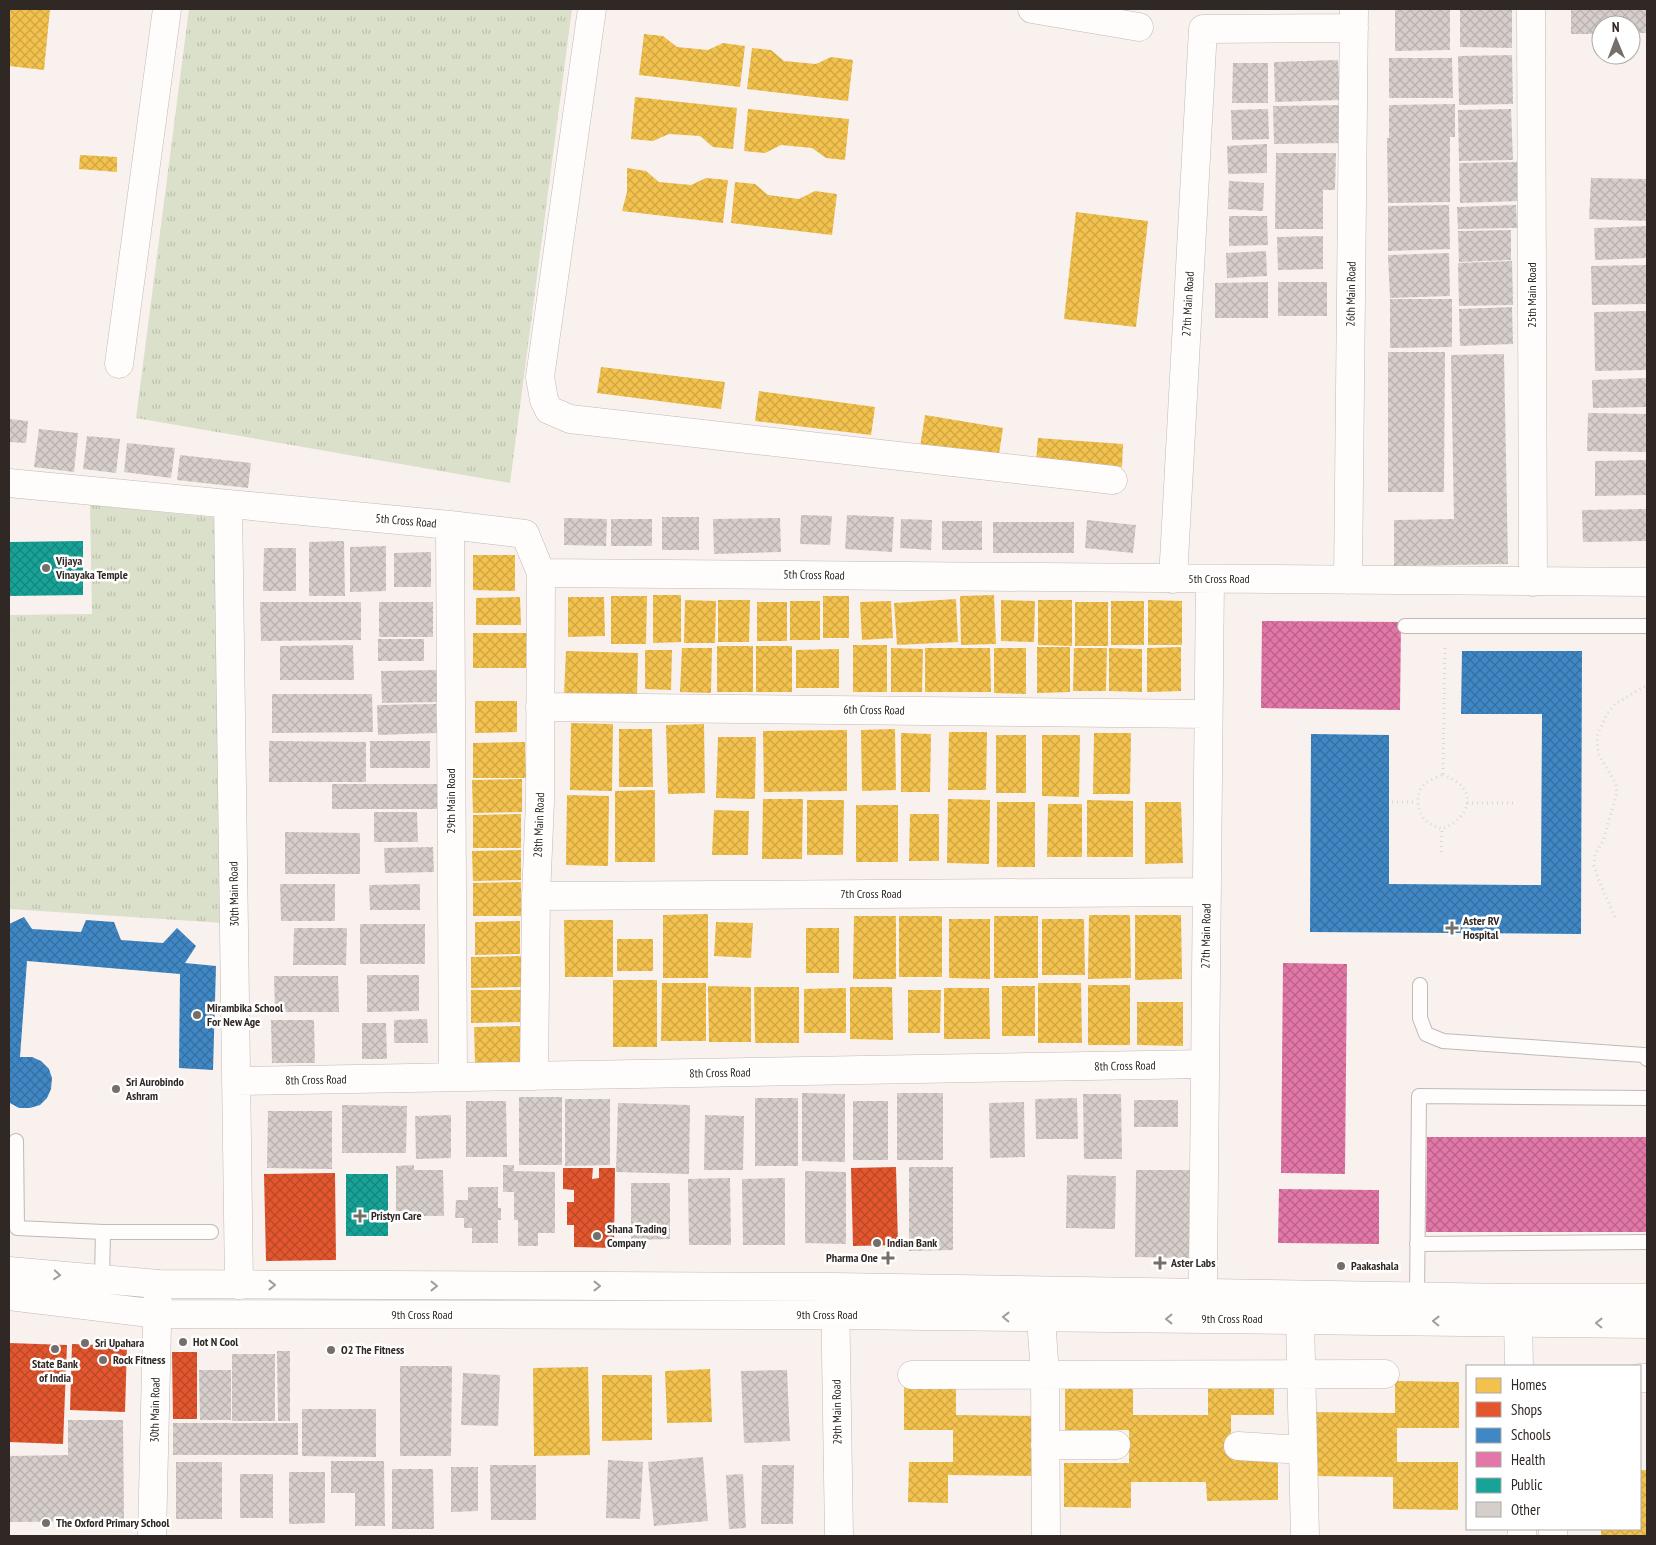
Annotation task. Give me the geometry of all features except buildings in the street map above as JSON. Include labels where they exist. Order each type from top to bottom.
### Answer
[{"type":"street","points":[[119,364],[167,9]]},
{"type":"street","points":[[592,9],[540,376],[544,400],[549,410],[570,419],[1113,480]]},
{"type":"street","points":[[1032,9],[1139,27]]},
{"type":"street","name":"25th Main Road","points":[[1531,9],[1532,582]]},
{"type":"street","name":"27th Main Road","points":[[1173,579],[1203,29],[1354,18]]},
{"type":"street","name":"26th Main Road","points":[[1348,580],[1354,18]]},
{"type":"street","name":"5th Cross Road","points":[[9,483],[450,525],[525,534],[541,573],[1647,582]]},
{"type":"street","name":"30th Main Road","points":[[228,504],[239,1285]]},
{"type":"street","name":"29th Main Road","points":[[450,525],[452,1078]]},
{"type":"street","name":"28th Main Road","points":[[534,1076],[536,896],[540,802],[541,573]]},
{"type":"street","name":"27th Main Road","points":[[1203,1306],[1210,579]]},
{"type":"street","name":"6th Cross Road","points":[[540,707],[1208,714]]},
{"type":"street","name":"7th Cross Road","points":[[536,896],[1206,892]]},
{"type":"street","name":"8th Cross Road","points":[[236,1081],[1205,1064]]},
{"type":"street","name":"9th Cross Road","points":[[9,1271],[158,1284],[835,1287],[1203,1306],[1300,1319],[1647,1324]]},
{"type":"street","name":"30th Main Road","points":[[152,1536],[158,1284]]},
{"type":"street","name":"29th Main Road","points":[[835,1287],[839,1536]]},
{"type":"street","name":"9th Cross Road","points":[[9,1296],[158,1314],[835,1315],[1041,1318],[1203,1306],[1417,1297],[1647,1298]]},
{"type":"street","points":[[1041,1318],[1045,1375],[1046,1536]]},
{"type":"street","points":[[1300,1319],[1305,1536]]},
{"type":"street","points":[[1518,1322],[1519,1365]]},
{"type":"street","points":[[912,1375],[1385,1374]]},
{"type":"street","points":[[1045,1445],[1116,1445]]},
{"type":"street","points":[[1238,1446],[1303,1450]]},
{"type":"lane","points":[[1404,626],[1647,626]]},
{"type":"lane","points":[[1420,985],[1420,1018],[1426,1034],[1443,1040],[1644,1055],[1647,1059]]},
{"type":"lane","points":[[1417,1297],[1419,1096],[1647,1098]]},
{"type":"lane","points":[[16,1141],[18,1228],[103,1232],[211,1232]]},
{"type":"lane","points":[[102,1279],[103,1232]]},
{"type":"lane","points":[[1417,1244],[1647,1242]]},
{"type":"path","points":[[1443,774],[1446,625]]},
{"type":"path","points":[[1615,916],[1594,866],[1595,854],[1603,841],[1617,793],[1616,784],[1598,753],[1597,736],[1614,704],[1647,685]]},
{"type":"path","points":[[1443,774],[1458,782],[1466,794],[1467,803],[1461,818],[1451,826],[1442,829],[1426,821],[1420,812],[1417,802],[1420,791],[1425,784],[1443,774]]},
{"type":"path","points":[[1392,802],[1417,802]]},
{"type":"path","points":[[1467,803],[1513,803]]},
{"type":"path","points":[[1441,852],[1442,829]]},
{"type":"green space","points":[[189,9],[572,9],[510,483],[136,418]]},
{"type":"green space","points":[[90,505],[220,518],[224,923],[9,909],[9,615],[92,614]]},
{"type":"place","name":"Vijaya Vinayaka Temple","points":[[46,568]]},
{"type":"place","name":"Aster RV Hospital","points":[[1452,928]]},
{"type":"place","name":"Mirambika School For New Age","points":[[197,1015]]},
{"type":"place","name":"Sri Aurobindo Ashram","points":[[116,1089]]},
{"type":"place","name":"Pristyn Care","points":[[360,1216]]},
{"type":"place","name":"Shana Trading Company","points":[[597,1236]]},
{"type":"place","name":"Indian Bank","points":[[877,1243]]},
{"type":"place","name":"Pharma One","points":[[888,1258]]},
{"type":"place","name":"Aster Labs","points":[[1160,1263]]},
{"type":"place","name":"Paakashala","points":[[1341,1266]]},
{"type":"place","name":"Hot N Cool","points":[[183,1342]]},
{"type":"place","name":"Sri Upahara","points":[[85,1343]]},
{"type":"place","name":"State Bank of India","points":[[55,1349]]},
{"type":"place","name":"O2 The Fitness","points":[[331,1350]]},
{"type":"place","name":"Rock Fitness","points":[[103,1360]]},
{"type":"place","name":"The Oxford Primary School","points":[[46,1523]]}]
